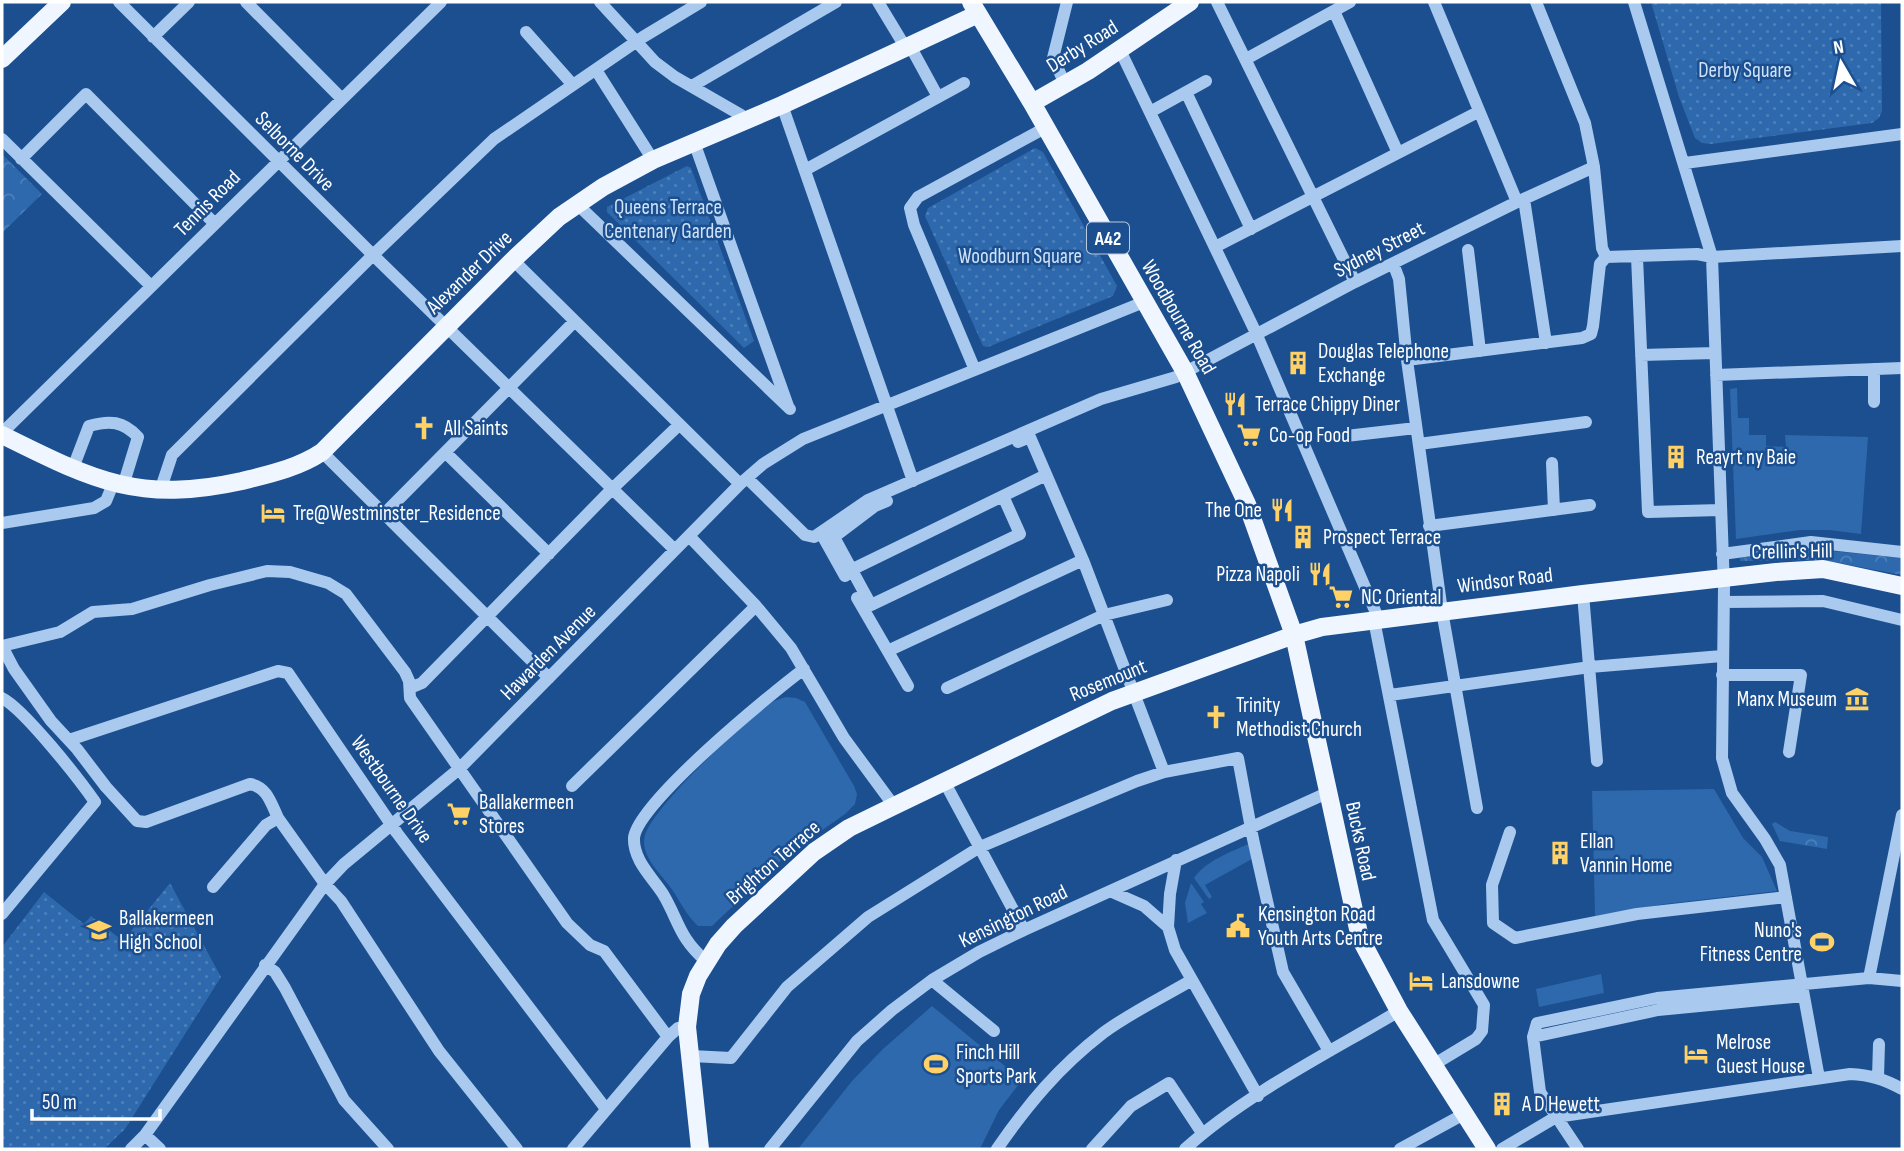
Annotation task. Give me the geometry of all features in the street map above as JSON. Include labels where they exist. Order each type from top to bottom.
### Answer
[{"type":"main road","points":[[2,59],[62,2]]},
{"type":"main road","name":"Derby Road","points":[[1032,103],[1120,50],[1190,2]]},
{"type":"main road","name":"Alexander Drive","points":[[2,434],[74,468],[118,485],[160,491],[223,485],[300,465],[323,452],[513,260],[577,204],[653,160],[908,47],[975,8]]},
{"type":"main road","name":"Woodbourne Road","points":[[975,8],[1185,372],[1247,504],[1294,635]]},
{"type":"main road","name":"Crellin's Hill","points":[[1723,577],[1823,569],[1902,586]]},
{"type":"main road","name":"Windsor Road","points":[[1294,635],[1322,627],[1723,577]]},
{"type":"main road","name":"Rosemount","points":[[944,781],[1133,692],[1294,635]]},
{"type":"main road","name":"Bucks Road","points":[[1294,635],[1360,938],[1399,1010],[1487,1149]]},
{"type":"main road","name":"Brighton Terrace","points":[[700,1149],[687,1027],[691,994],[706,961],[734,926],[814,852],[849,828],[944,781]]},
{"type":"street","name":"Selborne Drive","points":[[119,2],[675,550]]},
{"type":"street","points":[[153,37],[188,2]]},
{"type":"street","points":[[246,2],[342,99]]},
{"type":"street","name":"Tennis Road","points":[[2,434],[441,2]]},
{"type":"street","points":[[600,2],[655,62],[741,115],[744,121]]},
{"type":"street","points":[[160,491],[172,455],[494,139],[636,42],[701,2]]},
{"type":"street","points":[[692,86],[836,2]]},
{"type":"street","points":[[878,2],[914,53],[938,97]]},
{"type":"street","points":[[1066,84],[1053,58],[1067,2]]},
{"type":"street","points":[[1216,2],[1355,282]]},
{"type":"street","points":[[1246,59],[1350,2]]},
{"type":"street","points":[[1434,2],[1479,112],[1521,200],[1546,343]]},
{"type":"street","points":[[1536,2],[1585,123],[1594,167],[1602,248],[1606,257]]},
{"type":"street","points":[[1634,2],[1712,257],[1724,602],[1722,758],[1732,793],[1780,865],[1819,1077]]},
{"type":"street","points":[[1334,11],[1398,153]]},
{"type":"street","points":[[526,32],[573,85]]},
{"type":"street","points":[[1120,50],[1256,333],[1377,620],[1433,920],[1484,1005],[1482,1031],[1476,1039],[1433,1065]]},
{"type":"street","points":[[596,70],[653,160]]},
{"type":"street","points":[[1150,112],[1206,81]]},
{"type":"street","points":[[805,170],[964,83]]},
{"type":"street","points":[[1186,92],[1251,229]]},
{"type":"street","points":[[21,159],[86,94],[214,223]]},
{"type":"street","points":[[782,105],[913,481]]},
{"type":"street","points":[[1215,247],[1479,112]]},
{"type":"street","points":[[975,370],[914,225],[910,208],[918,197],[1045,128]]},
{"type":"street","points":[[1685,163],[1902,134]]},
{"type":"street","points":[[2,139],[151,286]]},
{"type":"street","points":[[577,204],[790,409],[694,142]]},
{"type":"street","name":"Sydney Street","points":[[821,533],[868,500],[1101,399],[1156,384],[1185,372],[1355,282],[1594,167]]},
{"type":"street","points":[[1407,360],[1582,338],[1591,334],[1600,264],[1606,257],[1697,254],[1712,257],[1902,246]]},
{"type":"street","points":[[1468,250],[1480,351]]},
{"type":"street","points":[[1637,257],[1648,512],[1720,510]]},
{"type":"street","points":[[513,260],[679,425],[805,535],[814,537],[821,533],[908,686]]},
{"type":"street","points":[[1393,263],[1399,279],[1407,360],[1442,611],[1477,808]]},
{"type":"street","points":[[888,405],[1144,302]]},
{"type":"street","points":[[385,513],[573,322]]},
{"type":"street","points":[[1641,355],[1715,353]]},
{"type":"street","points":[[1716,374],[1902,368]]},
{"type":"street","points":[[1874,369],[1874,402]]},
{"type":"street","name":"Hawarden Avenue","points":[[131,1149],[145,1135],[325,884],[344,864],[459,769],[743,481],[763,464],[803,439],[888,405]]},
{"type":"street","points":[[2,523],[94,508],[106,501],[118,485],[138,437],[129,428],[106,421],[89,426],[74,468]]},
{"type":"street","points":[[1419,443],[1586,422]]},
{"type":"street","points":[[410,688],[422,683],[612,489],[679,425]]},
{"type":"street","points":[[1346,436],[1416,428]]},
{"type":"street","points":[[1003,496],[1020,534],[871,606],[834,537],[875,506],[1030,437],[1083,560],[1164,772]]},
{"type":"street","points":[[323,452],[549,678]]},
{"type":"street","points":[[446,453],[549,554]]},
{"type":"street","points":[[1552,463],[1554,510]]},
{"type":"street","points":[[851,570],[1046,475]]},
{"type":"street","points":[[1429,526],[1590,505]]},
{"type":"street","points":[[689,536],[756,606],[791,648],[844,738],[894,806]]},
{"type":"street","points":[[1722,554],[1811,542],[1902,552]]},
{"type":"street","points":[[894,648],[1083,560]]},
{"type":"street","points":[[517,1149],[439,1051],[341,901],[325,884],[278,818],[268,795],[260,786],[250,784],[146,822],[137,821],[51,722],[14,669],[2,646],[61,632],[93,612],[132,609],[267,571],[290,572],[328,583],[346,594],[405,672],[410,698],[567,923],[590,945],[604,951],[667,1037]]},
{"type":"street","points":[[1583,594],[1597,761]]},
{"type":"street","points":[[947,688],[1104,615],[1167,600]]},
{"type":"street","points":[[1724,602],[1823,601],[1902,620]]},
{"type":"street","points":[[572,786],[756,606]]},
{"type":"street","points":[[1390,695],[1590,667],[1722,656]]},
{"type":"street","points":[[706,961],[693,950],[678,929],[663,895],[645,871],[634,836],[643,819],[674,783],[742,718],[804,669]]},
{"type":"street","name":"Westbourne Drive","points":[[69,740],[278,671],[288,673],[392,824],[606,1108]]},
{"type":"street","points":[[1722,675],[1801,676],[1789,752]]},
{"type":"street","points":[[2,698],[10,702],[28,721],[95,802],[2,914]]},
{"type":"street","points":[[691,1056],[731,1058],[787,988],[868,917],[980,848],[1100,795],[1164,772],[1238,758],[1283,972],[1329,1051]]},
{"type":"street","points":[[944,781],[1024,930]]},
{"type":"street","name":"Kensington Road","points":[[770,1149],[857,1041],[933,980],[979,952],[1024,930],[1251,825],[1327,793]]},
{"type":"street","points":[[1869,978],[1902,815]]},
{"type":"street","points":[[213,887],[265,825],[278,818]]},
{"type":"street","points":[[1510,832],[1492,885],[1493,923],[1515,938],[1637,914],[1786,897]]},
{"type":"street","points":[[1176,860],[1168,926],[1175,950],[1258,1096]]},
{"type":"street","points":[[1110,891],[1144,906],[1168,926]]},
{"type":"street","points":[[265,965],[275,972],[285,988],[344,1100],[388,1149]]},
{"type":"street","points":[[1578,1149],[1540,1092],[1533,1037],[1537,1023],[1657,998],[1803,990],[1869,978],[1902,981]]},
{"type":"street","points":[[933,980],[994,1031]]},
{"type":"street","points":[[997,1149],[1025,1108],[1062,1068],[1105,1031],[1192,980]]},
{"type":"street","points":[[1185,1149],[1202,1133],[1258,1096],[1399,1010]]},
{"type":"street","points":[[573,1149],[667,1037],[678,1028],[687,1027]]},
{"type":"street","points":[[1878,1077],[1880,1044]]},
{"type":"street","points":[[1502,1149],[1556,1117],[1819,1077],[1850,1074],[1878,1077],[1902,1089]]},
{"type":"street","points":[[1092,1149],[1131,1106],[1168,1083],[1202,1133]]},
{"type":"street","points":[[1400,1149],[1464,1114]]},
{"type":"street","points":[[145,1135],[160,1149]]},
{"type":"green space","name":"Derby Square","points":[[1651,2],[1881,2],[1882,111],[1879,118],[1872,123],[1702,143],[1695,138],[1679,97]]},
{"type":"green space","name":"Woodburn Square","points":[[1035,148],[1043,152],[1117,286],[1113,296],[988,347],[983,346],[925,216],[928,208]]},
{"type":"green space","points":[[2,154],[42,194],[2,233]]},
{"type":"green space","name":"Queens Terrace Centenary Garden","points":[[687,166],[691,168],[754,341],[744,348],[607,212],[607,207]]},
{"type":"green space","points":[[1737,388],[1738,418],[1749,418],[1749,435],[1766,435],[1766,446],[1786,447],[1785,435],[1868,437],[1861,534],[1800,530],[1736,539],[1730,389]]},
{"type":"green space","points":[[1812,549],[1902,558],[1902,575],[1823,560],[1740,561],[1740,558]]},
{"type":"green space","points":[[786,697],[805,702],[854,786],[857,794],[855,804],[787,855],[712,926],[698,926],[653,865],[645,851],[645,835],[665,805],[701,765],[758,713],[773,702]]},
{"type":"green space","points":[[1714,789],[1743,838],[1762,857],[1777,891],[1665,904],[1595,916],[1592,791]]},
{"type":"green space","points":[[1775,822],[1790,831],[1828,837],[1827,849],[1780,841],[1772,824]]},
{"type":"green space","points":[[1248,844],[1252,859],[1205,885],[1212,897],[1209,899],[1194,878],[1212,862]]},
{"type":"green space","name":"Ballakermeen High School","points":[[170,883],[221,977],[125,1129],[104,1149],[2,1149],[2,947],[44,892],[84,924],[91,916],[123,941]]},
{"type":"green space","points":[[1191,883],[1204,902],[1201,904],[1207,913],[1188,923],[1185,903]]},
{"type":"green space","points":[[1601,974],[1604,993],[1539,1007],[1536,989]]},
{"type":"green space","name":"Finch Hill Sports Park","points":[[932,1006],[1022,1080],[999,1110],[980,1149],[798,1149],[852,1081],[883,1049]]},
{"type":"place","name":"Douglas Telephone Exchange","points":[[1298,363]]},
{"type":"place","name":"Terrace Chippy Diner","points":[[1235,404]]},
{"type":"place","name":"All Saints","points":[[424,428]]},
{"type":"place","name":"Co-op Food","points":[[1249,435]]},
{"type":"place","name":"Reayrt ny Baie","points":[[1676,457]]},
{"type":"place","name":"The One","points":[[1282,510]]},
{"type":"place","name":"Tre@Westminster_Residence","points":[[273,513]]},
{"type":"place","name":"Prospect Terrace","points":[[1303,537]]},
{"type":"place","name":"Pizza Napoli","points":[[1320,574]]},
{"type":"place","name":"NC Oriental","points":[[1341,597]]},
{"type":"place","name":"Manx Museum","points":[[1857,699]]},
{"type":"place","name":"Trinity Methodist Church","points":[[1216,717]]},
{"type":"place","name":"Ballakermeen Stores","points":[[459,814]]},
{"type":"place","name":"Ellan Vannin Home","points":[[1560,853]]},
{"type":"place","name":"Kensington Road Youth Arts Centre","points":[[1238,926]]},
{"type":"place","name":"Ballakermeen High School","points":[[99,930]]},
{"type":"place","name":"Nuno's Fitness Centre","points":[[1822,942]]},
{"type":"place","name":"Lansdowne","points":[[1421,981]]},
{"type":"place","name":"Melrose Guest House","points":[[1696,1054]]},
{"type":"place","name":"Finch Hill Sports Park","points":[[936,1064]]},
{"type":"place","name":"A D Hewett","points":[[1502,1104]]}]
